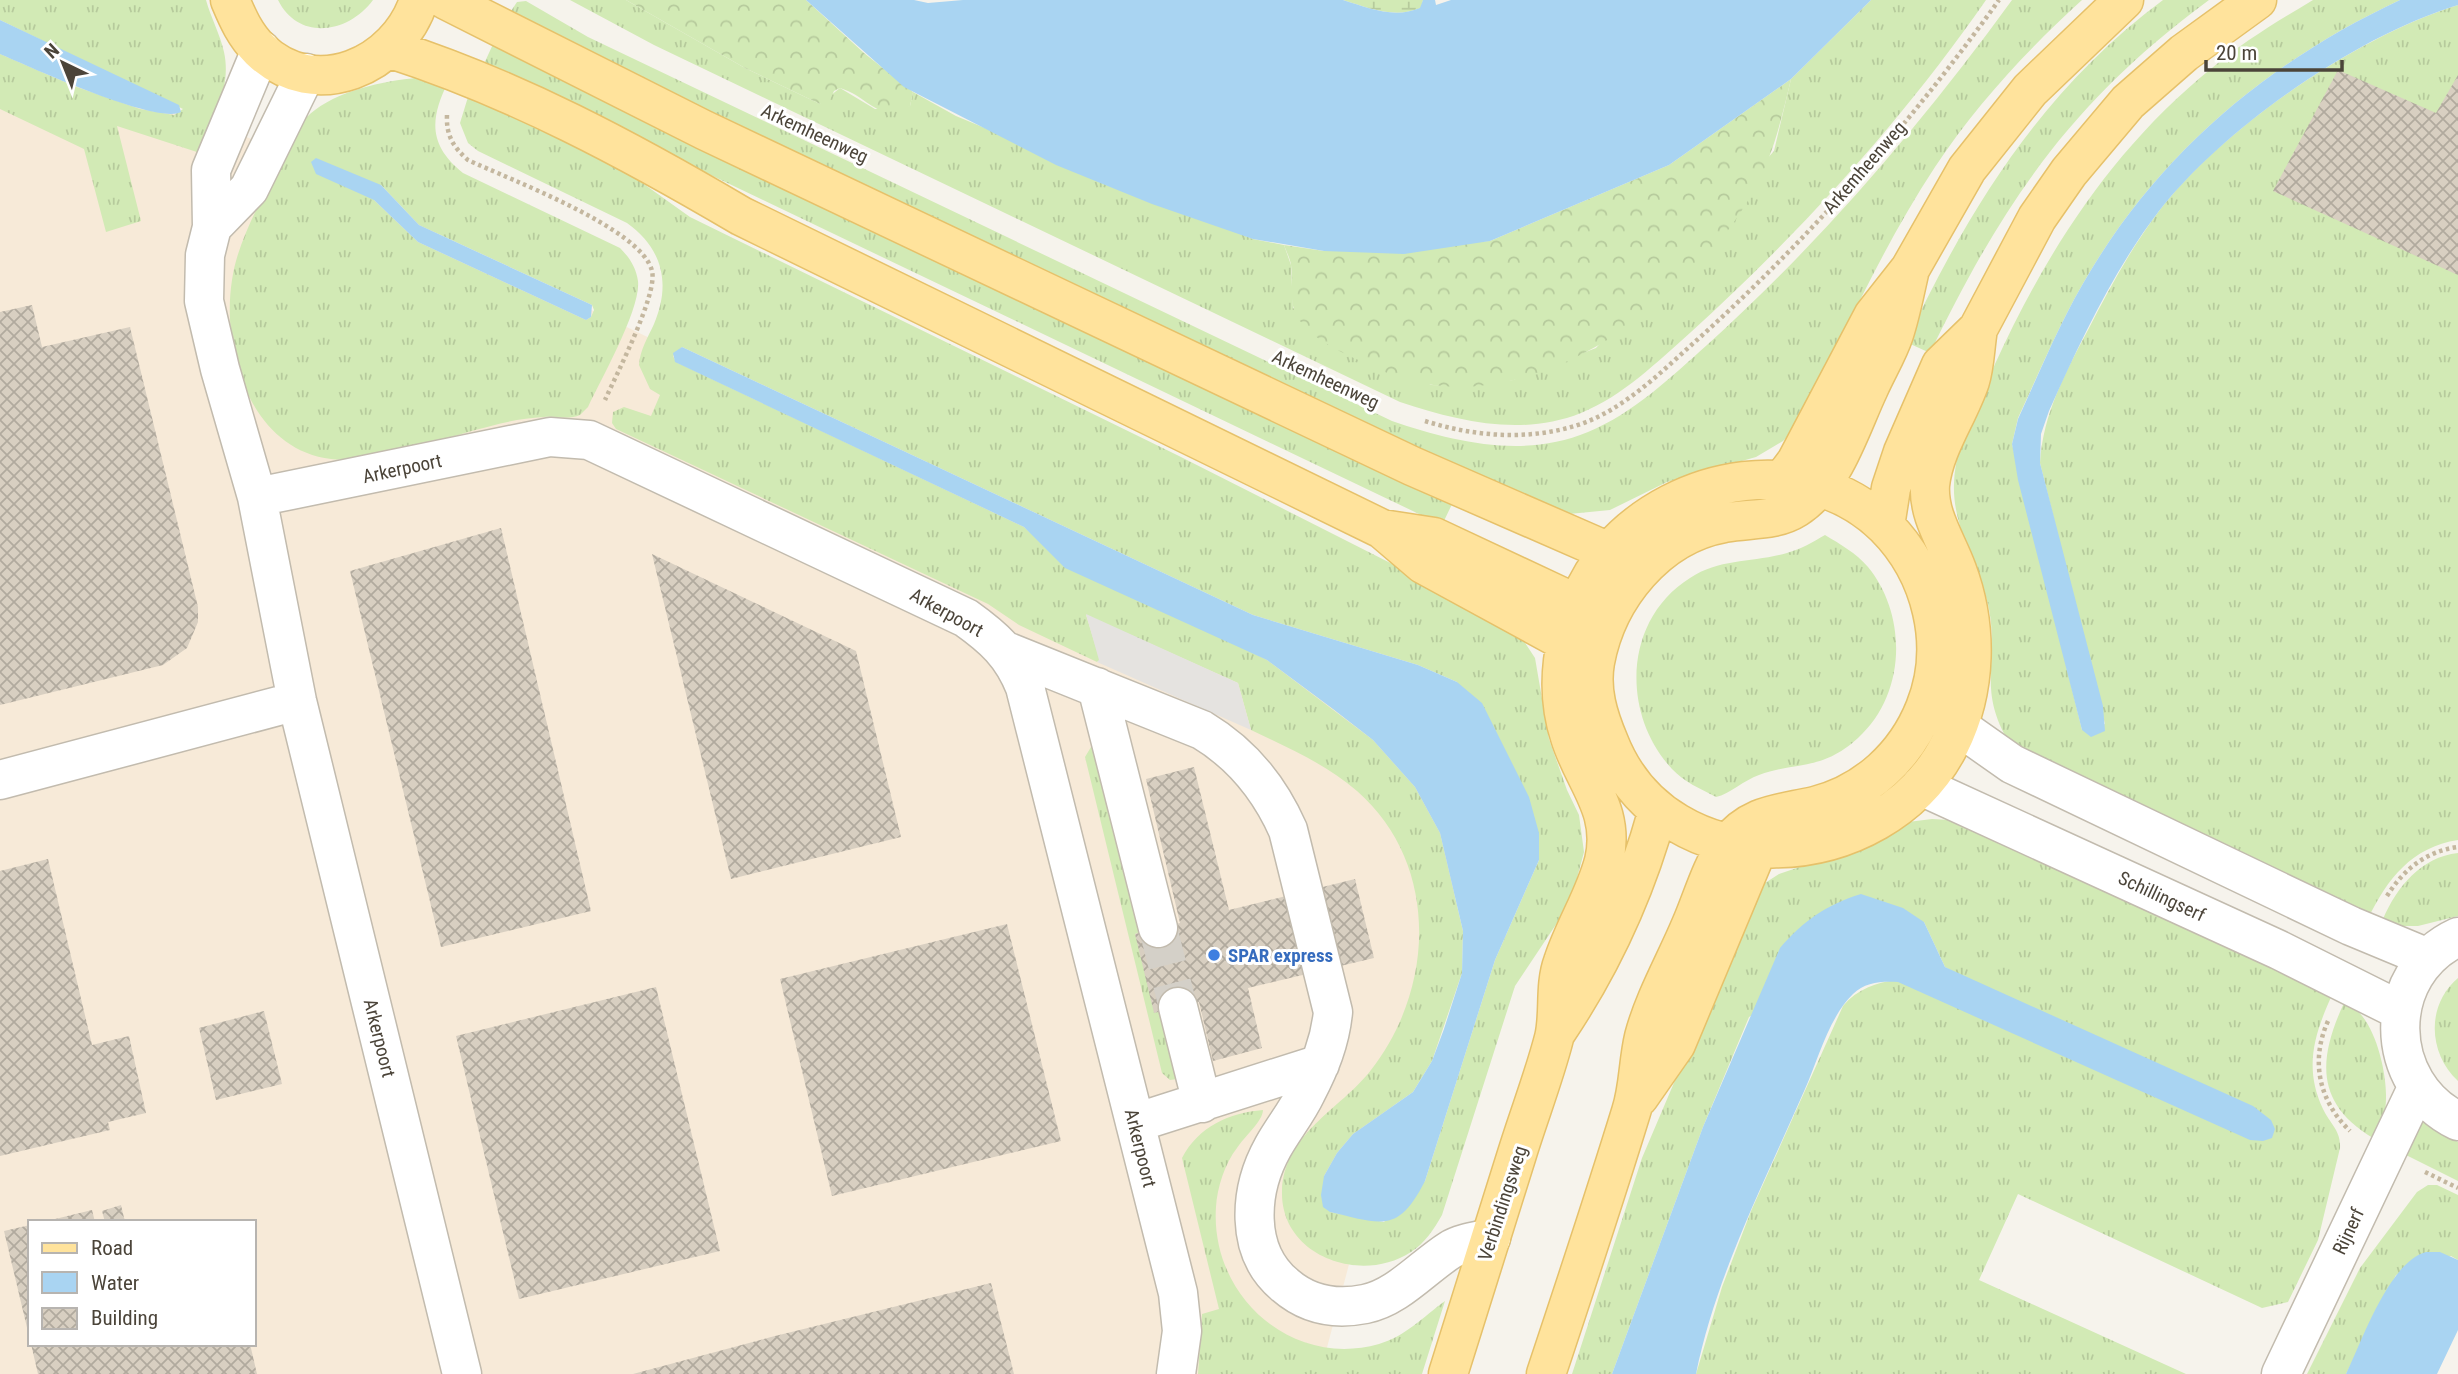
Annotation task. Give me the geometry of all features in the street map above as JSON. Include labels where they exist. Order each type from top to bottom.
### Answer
[{"type":"main road","points":[[230,0],[241,27],[261,50],[282,65],[306,73],[337,74],[366,66],[391,49],[412,20],[419,0]]},
{"type":"main road","points":[[446,0],[717,136],[1412,466],[1609,552]]},
{"type":"main road","points":[[1784,478],[1796,462],[1872,316],[1910,269],[1967,169],[1997,128],[2039,81],[2124,0]]},
{"type":"main road","points":[[1885,526],[1891,488],[1903,452],[1941,365],[1978,330],[2037,218],[2090,147],[2128,102],[2185,53],[2257,0]]},
{"type":"main road","points":[[391,49],[465,73],[650,163],[741,216],[1382,529],[1434,537],[1562,597],[1583,626],[1595,664],[1593,690],[1601,723],[1614,756],[1629,782],[1658,810],[1684,829],[1743,846],[1808,846],[1846,836],[1898,807],[1920,786],[1949,748],[1971,684],[1972,639],[1965,595],[1930,504],[1931,482],[1939,450],[1971,379],[1978,330]]},
{"type":"main road","points":[[1583,626],[1622,593],[1669,545],[1695,531],[1721,523],[1782,515],[1798,507],[1821,485],[1894,334],[1910,269]]},
{"type":"main road","points":[[1546,1374],[1634,1104],[1676,1044],[1743,846],[1760,818],[1783,810],[1809,807],[1837,799],[1868,783],[1895,759],[1915,731],[1928,702],[1938,646],[1936,620],[1921,579],[1885,526],[1844,496],[1821,485],[1784,478],[1745,480],[1706,489],[1670,504],[1637,525],[1609,552],[1583,626]]},
{"type":"main road","name":"Verbindingsweg","points":[[1448,1374],[1556,1032],[1560,969],[1603,866],[1608,821],[1570,738],[1562,698],[1583,626]]},
{"type":"main road","points":[[1928,702],[1958,726]]},
{"type":"main road","name":"Verbindingsweg","points":[[1556,1032],[1589,983],[1648,847],[1658,810]]},
{"type":"street","name":"Arkerpoort","points":[[261,50],[211,170],[212,227],[205,254],[204,301],[220,369],[257,497],[297,701],[462,1374]]},
{"type":"street","points":[[212,227],[249,189],[306,73]]},
{"type":"street","name":"Arkerpoort","points":[[257,497],[550,437],[589,440],[966,618],[1008,652],[1025,687],[1182,1312],[1176,1374]]},
{"type":"street","points":[[1008,652],[1202,730],[1218,740],[1257,777],[1279,808],[1295,851],[1333,1012],[1328,1043],[1320,1064],[1305,1096],[1272,1149],[1257,1197],[1255,1233],[1269,1269],[1282,1283],[1313,1302],[1331,1307],[1369,1304],[1386,1296],[1453,1248],[1491,1237]]},
{"type":"street","points":[[1097,687],[1158,928]]},
{"type":"street","points":[[0,780],[297,701]]},
{"type":"street","points":[[1958,726],[2012,764],[2351,926],[2443,948]]},
{"type":"street","name":"Schillingserf","points":[[1920,786],[2267,944],[2401,1011]]},
{"type":"street","points":[[2443,948],[2410,982],[2401,1011],[2400,1040],[2407,1068],[2417,1088],[2443,1114],[2458,1121]]},
{"type":"street","points":[[1178,1007],[1202,1103]]},
{"type":"street","points":[[1135,1123],[1320,1064]]},
{"type":"street","name":"Rijnerf","points":[[2281,1374],[2417,1088]]},
{"type":"path","name":"Arkemheenweg","points":[[1417,419],[1459,430],[1493,435],[1532,434],[1583,423],[1607,412],[1643,387],[1732,309],[1836,200],[1922,101],[1999,0]]},
{"type":"path","points":[[465,73],[447,112],[449,135],[460,153],[468,160],[602,222],[633,241],[652,271],[651,292],[589,440]]},
{"type":"shaded area","points":[[0,35],[164,105],[311,162],[464,249],[1306,653],[1487,782],[1366,1200],[1320,1374],[0,1374]]},
{"type":"shaded area","points":[[1086,614],[1238,683],[1251,730],[1097,662],[1099,660]]},
{"type":"green space","points":[[0,0],[206,0],[226,65],[220,104],[200,153],[117,126],[141,221],[106,232],[84,149],[0,109],[0,54],[74,86],[140,109],[174,115],[183,109],[0,20]]},
{"type":"green space","points":[[278,0],[373,0],[351,20],[324,28],[298,22]]},
{"type":"green space","points":[[570,0],[626,0],[745,68],[820,104],[840,88],[875,109],[910,106],[913,92],[956,116],[1253,239],[1284,245],[1291,265],[1293,308],[1431,385],[1464,386],[1513,380],[1596,348],[1774,151],[1791,79],[1871,0],[1986,0],[1920,89],[1848,174],[1771,255],[1691,332],[1639,377],[1596,406],[1558,420],[1513,425],[1467,420],[1400,402],[654,45]]},
{"type":"green space","points":[[626,0],[806,0],[864,53],[913,92],[910,106],[889,112],[881,110],[840,88],[834,91],[829,102],[820,104],[745,68]]},
{"type":"green space","points":[[1343,0],[1423,0],[1421,8],[1401,13],[1372,9]]},
{"type":"green space","points":[[2012,0],[2082,0],[2003,79],[1935,167],[1880,262],[1798,426],[1783,441],[1756,457],[1667,482],[1610,510],[1569,514],[1523,497],[507,17],[517,2],[526,1],[588,37],[1392,421],[1464,441],[1514,446],[1564,440],[1605,424],[1651,393],[1707,345],[1830,223],[1942,92]]},
{"type":"green space","points":[[2163,0],[2209,0],[2118,77],[2080,116],[2046,158],[1985,248],[1930,353],[1906,342],[1956,245],[2013,154],[2045,112],[2081,73],[2120,35]]},
{"type":"green space","points":[[2313,0],[2400,0],[2308,50],[2265,80],[2225,112],[2152,185],[2120,226],[2071,306],[2018,418],[2012,444],[2082,730],[2105,724],[2040,463],[2050,411],[2071,362],[2112,284],[2149,225],[2186,180],[2219,148],[2295,88],[2336,62],[2419,19],[2458,5],[2458,840],[2427,850],[2403,867],[2375,904],[2368,919],[2009,742],[1999,723],[1991,691],[1992,645],[1989,609],[1957,516],[1955,500],[1954,483],[1959,452],[1975,407],[2037,281],[2086,203],[2114,166],[2177,99],[2236,49]]},
{"type":"green space","points":[[494,42],[1454,500],[1442,525],[483,66]]},
{"type":"green space","points":[[425,77],[448,82],[438,108],[436,131],[443,152],[452,163],[463,173],[620,248],[636,271],[638,281],[633,309],[588,407],[580,415],[517,420],[367,457],[331,459],[303,451],[280,437],[261,416],[247,392],[237,365],[231,336],[230,307],[238,254],[283,152],[307,117],[327,102],[353,91],[382,83]],"holes":[[[381,185],[419,225],[592,305],[594,310],[591,317],[586,320],[418,242],[374,200]]]},
{"type":"green space","points":[[1791,79],[1764,170],[1749,199],[1719,242],[1681,283],[1637,320],[1588,351],[1536,374],[1482,385],[1428,384],[1376,368],[1335,349],[1307,329],[1296,314],[1292,301],[1291,265],[1284,245],[1324,251],[1490,241],[1669,165]]},
{"type":"green space","points":[[468,97],[599,152],[690,217],[1179,456],[1505,621],[1518,632],[1535,658],[1549,739],[1579,815],[1584,852],[1573,893],[1563,914],[1515,986],[1442,1215],[1429,1235],[1416,1248],[1391,1262],[1369,1266],[1327,1258],[1309,1248],[1294,1233],[1285,1214],[1282,1191],[1285,1171],[1292,1153],[1316,1124],[1371,1070],[1392,1037],[1407,1002],[1417,965],[1419,927],[1415,890],[1403,854],[1384,821],[1357,791],[1333,773],[1251,730],[1238,683],[1086,615],[1100,660],[1097,662],[1019,625],[988,604],[616,429],[612,423],[613,412],[624,407],[651,416],[660,395],[650,389],[639,365],[662,295],[660,268],[656,256],[649,244],[627,223],[478,151],[468,143],[460,123]],"holes":[[[682,347],[1253,615],[1418,665],[1457,682],[1539,860],[1495,960],[1425,1181],[1384,1222],[1330,1212],[1324,1176],[1337,1153],[1353,1134],[1413,1092],[1432,1061],[1462,973],[1463,931],[1440,833],[1415,787],[1373,740],[1267,660],[1042,543],[1024,527],[676,362],[673,356]]]},
{"type":"green space","points":[[1825,535],[1853,553],[1868,567],[1890,608],[1896,655],[1893,678],[1885,700],[1874,720],[1858,738],[1833,756],[1759,775],[1716,797],[1677,774],[1655,747],[1644,722],[1638,695],[1637,669],[1641,642],[1652,618],[1668,596],[1690,578],[1713,567],[1792,551]]},
{"type":"green space","points":[[1094,742],[1146,931],[1135,934],[1165,1010],[1178,1079],[1170,1080],[1162,1073],[1085,757]]},
{"type":"green space","points":[[1950,820],[2333,993],[2317,1036],[2313,1064],[2317,1094],[2337,1132],[2340,1148],[2318,1240],[2288,1302],[2262,1308],[2018,1194],[1979,1280],[2186,1374],[1696,1374],[1722,1287],[1751,1211],[1843,1006],[1854,995],[1882,983],[1913,978],[1961,976],[1945,967],[1924,922],[1749,1017],[1703,1127],[1612,1374],[1572,1374],[1642,1158],[1750,904],[1765,883],[1779,874],[1861,846],[1908,822]]},
{"type":"green space","points":[[2458,853],[2458,916],[2418,926],[2387,926],[2383,919],[2403,885],[2433,860]]},
{"type":"green space","points":[[2458,978],[2458,1081],[2441,1057],[2435,1029],[2440,1002]]},
{"type":"green space","points":[[2344,1003],[2363,1017],[2381,1058],[2386,1086],[2386,1107],[2381,1136],[2373,1138],[2340,1110],[2331,1095],[2327,1078],[2329,1043]]},
{"type":"green space","points":[[1263,1110],[1257,1124],[1229,1161],[1222,1176],[1216,1207],[1218,1239],[1227,1269],[1242,1296],[1262,1318],[1287,1335],[1316,1346],[1346,1349],[1389,1341],[1445,1301],[1422,1374],[1198,1374],[1202,1314],[1219,1309],[1182,1158],[1197,1137],[1216,1123],[1238,1114]]},
{"type":"green space","points":[[2422,1121],[2458,1142],[2458,1181],[2404,1154]]},
{"type":"green space","points":[[2428,1185],[2437,1185],[2458,1195],[2458,1260],[2451,1256],[2396,1275],[2346,1374],[2307,1374],[2360,1268],[2417,1192]]},
{"type":"water","points":[[806,0],[914,0],[928,3],[963,0],[1343,0],[1372,9],[1401,13],[1420,8],[1423,0],[1435,0],[1436,5],[1451,0],[1871,0],[1791,79],[1669,165],[1490,241],[1404,254],[1324,251],[1253,239],[1152,204],[1056,165],[904,87]]},
{"type":"water","points":[[2400,0],[2458,0],[2458,5],[2378,38],[2295,88],[2219,148],[2187,179],[2142,234],[2112,282],[2049,411],[2041,434],[2040,463],[2103,706],[2105,731],[2091,737],[2082,730],[2018,480],[2012,444],[2018,419],[2080,288],[2120,226],[2152,185],[2225,112],[2265,80],[2308,50]]},
{"type":"water","points":[[0,20],[179,105],[181,112],[168,114],[121,103],[0,54]]},
{"type":"water","points":[[316,158],[381,185],[419,225],[592,305],[591,317],[586,320],[418,242],[374,200],[316,174],[311,162]]},
{"type":"water","points":[[682,347],[1253,615],[1418,665],[1457,682],[1482,703],[1529,797],[1539,833],[1539,860],[1495,960],[1425,1181],[1406,1210],[1387,1221],[1363,1220],[1330,1212],[1323,1207],[1321,1195],[1324,1176],[1337,1153],[1353,1134],[1413,1092],[1432,1061],[1462,973],[1463,931],[1440,833],[1415,787],[1373,740],[1267,660],[1065,568],[1024,527],[675,362],[673,353]]},
{"type":"water","points":[[1861,894],[1903,908],[1924,922],[1945,967],[2253,1106],[2271,1120],[2275,1129],[2272,1138],[2263,1141],[2250,1140],[1898,982],[1868,985],[1858,990],[1845,1003],[1825,1039],[1729,1265],[1705,1337],[1696,1374],[1612,1374],[1703,1127],[1780,948],[1816,915]]},
{"type":"water","points":[[2426,1252],[2440,1252],[2458,1260],[2458,1330],[2437,1374],[2346,1374],[2389,1286],[2413,1259]]},
{"type":"building","points":[[2338,70],[2436,113],[2458,75],[2458,275],[2273,191]]},
{"type":"building","points":[[32,305],[42,347],[130,327],[198,607],[198,622],[187,648],[163,665],[0,705],[0,312]]},
{"type":"building","points":[[501,528],[591,911],[441,947],[350,571]]},
{"type":"building","points":[[652,554],[856,651],[901,837],[731,879]]},
{"type":"building","points":[[1194,767],[1229,910],[1355,879],[1374,958],[1248,988],[1262,1048],[1213,1061],[1199,1002],[1154,1013],[1135,934],[1180,923],[1146,779]]},
{"type":"building","points":[[48,859],[92,1045],[129,1036],[146,1113],[108,1122],[110,1130],[0,1156],[0,871]]},
{"type":"building","points":[[1007,924],[1061,1141],[832,1196],[780,979]]},
{"type":"building","points":[[656,987],[720,1251],[519,1299],[456,1036]]},
{"type":"building","points":[[264,1011],[282,1084],[216,1100],[199,1028]]},
{"type":"building","points":[[121,1205],[125,1220],[104,1220],[102,1211]]},
{"type":"building","points":[[92,1210],[94,1220],[51,1220]]},
{"type":"building","points":[[28,1225],[28,1332],[4,1231]]},
{"type":"building","points":[[991,1283],[1014,1374],[633,1374],[771,1337]]},
{"type":"building","points":[[31,1346],[250,1346],[257,1374],[38,1374]]},
{"type":"tunnel","points":[[1158,928],[1178,1007]]},
{"type":"place","name":"SPAR express","points":[[1214,955]]}]
